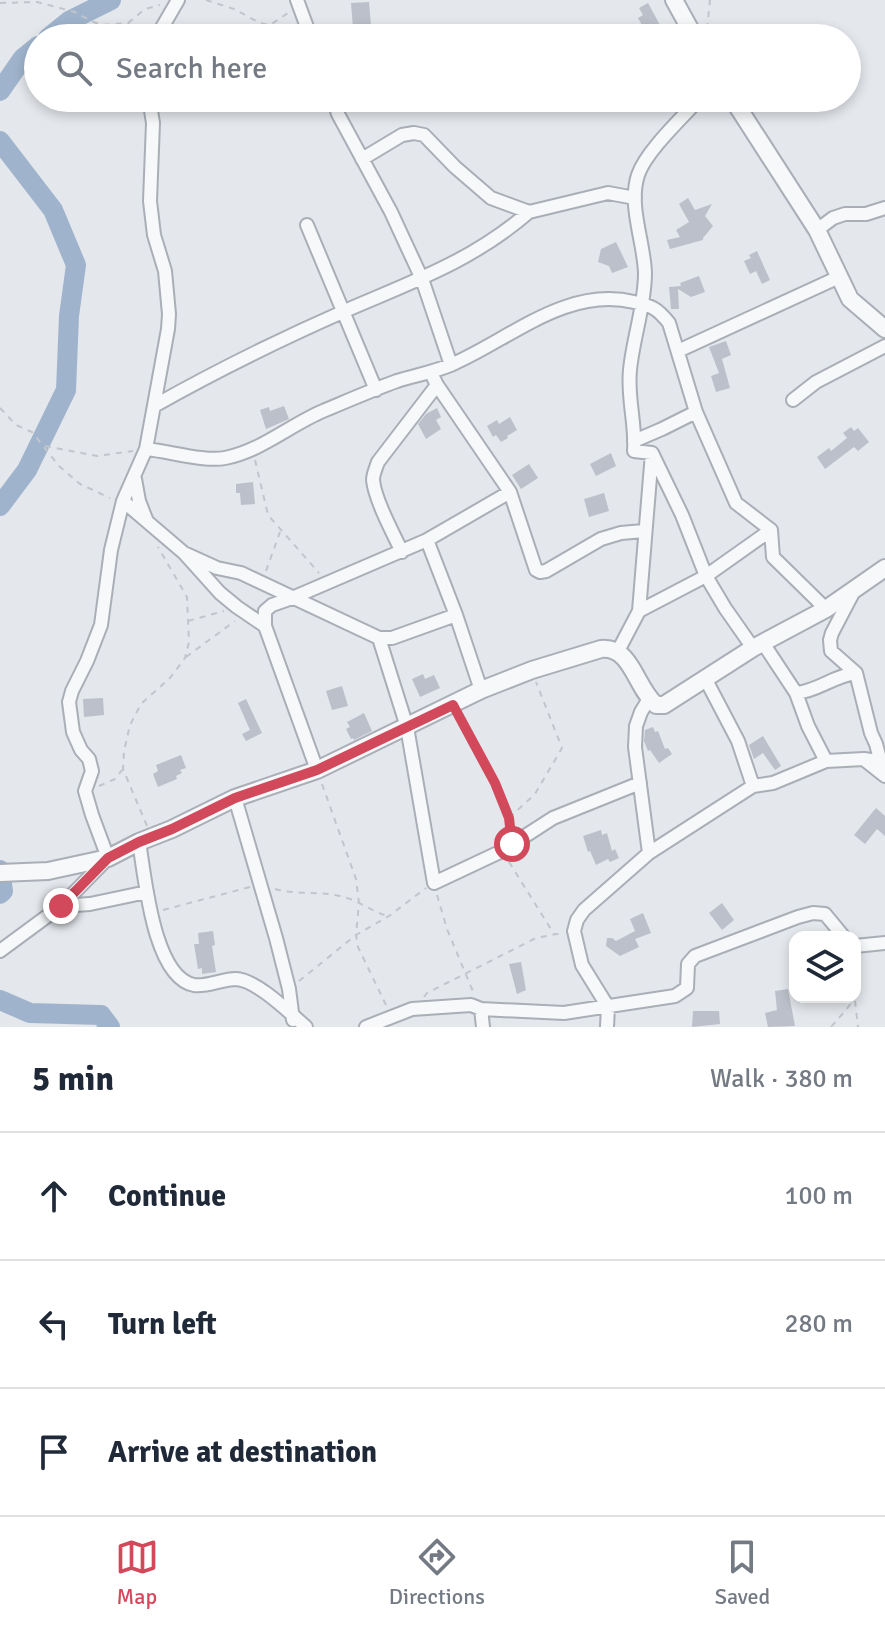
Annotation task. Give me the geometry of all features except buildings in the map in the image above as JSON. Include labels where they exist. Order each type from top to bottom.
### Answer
[{"type":"street","points":[[163,24],[178,0]]},
{"type":"street","points":[[674,0],[687,24]]},
{"type":"street","points":[[298,3],[306,24]]},
{"type":"street","points":[[108,858],[85,791],[92,771],[89,759],[73,732],[69,702],[101,625],[111,550],[123,501],[146,449],[168,329],[165,271],[154,235],[150,201],[151,112]]},
{"type":"street","points":[[337,112],[391,212],[422,279],[451,365]]},
{"type":"street","points":[[652,453],[634,451],[629,374],[645,270],[635,198],[637,178],[642,165],[688,112]]},
{"type":"street","points":[[741,112],[817,230],[850,299],[885,329]]},
{"type":"street","points":[[362,159],[402,135],[424,135],[491,198],[529,212]]},
{"type":"street","points":[[154,406],[344,311],[422,279],[504,234],[529,212],[608,193],[635,198]]},
{"type":"street","points":[[817,230],[833,218],[845,214],[866,214],[885,208]]},
{"type":"street","points":[[307,225],[376,390]]},
{"type":"street","points":[[678,351],[839,277]]},
{"type":"street","points":[[402,552],[378,498],[374,473],[378,462],[434,379],[451,365],[551,312],[578,303],[621,298],[654,307],[669,323],[696,412],[736,503],[771,530],[773,557],[826,609]]},
{"type":"street","points":[[793,400],[816,382],[885,346]]},
{"type":"street","points":[[146,449],[225,458],[253,448],[319,413],[398,381],[434,379]]},
{"type":"street","points":[[434,379],[510,492],[534,567],[540,572],[601,539],[644,531]]},
{"type":"street","points":[[634,441],[696,412]]},
{"type":"street","points":[[618,651],[639,611],[652,453]]},
{"type":"street","points":[[652,453],[682,515],[706,576],[725,608],[796,693],[826,761]]},
{"type":"street","points":[[135,478],[139,501],[148,522]]},
{"type":"street","points":[[317,770],[265,626],[265,611],[272,605],[427,540],[510,492]]},
{"type":"street","points":[[123,501],[184,553],[220,593],[265,626]]},
{"type":"street","points":[[639,611],[706,576],[771,530]]},
{"type":"street","points":[[427,540],[481,690]]},
{"type":"street","points":[[184,553],[217,568],[241,573],[379,638],[392,638],[456,615]]},
{"type":"street","points":[[0,873],[48,871],[108,858],[235,798],[317,770],[481,690],[532,670],[601,649],[609,648],[623,655],[649,699],[656,705],[664,705],[758,646],[826,609],[885,568]]},
{"type":"street","points":[[856,589],[832,633],[831,651],[856,673],[871,733],[884,767]]},
{"type":"street","points":[[379,638],[407,727],[434,883],[507,848],[553,818],[640,783]]},
{"type":"street","points":[[796,693],[808,692],[832,679],[856,673]]},
{"type":"street","points":[[706,680],[738,741],[753,786]]},
{"type":"street","points":[[649,699],[636,726],[635,747],[649,853]]},
{"type":"street","points":[[607,1027],[608,1007],[582,965],[574,931],[584,910],[649,853],[753,786],[773,783],[826,761],[864,759],[884,767]]},
{"type":"street","points":[[235,798],[289,989],[294,1021]]},
{"type":"street","points":[[145,840],[150,913],[166,961],[177,975],[196,986],[235,979],[247,981],[294,1021],[306,1027]]},
{"type":"street","points":[[0,951],[61,906],[108,858]]},
{"type":"street","points":[[61,906],[90,904],[147,892]]},
{"type":"street","points":[[366,1027],[412,1009],[471,1005],[481,1009],[564,1013],[675,996],[687,988],[688,964],[695,956],[813,913],[825,914],[839,931]]},
{"type":"street","points":[[861,949],[885,943]]},
{"type":"street","points":[[481,1009],[483,1027]]},
{"type":"path","points":[[114,24],[127,23],[145,9],[171,0]]},
{"type":"path","points":[[206,0],[265,24]]},
{"type":"path","points":[[707,24],[710,0]]},
{"type":"path","points":[[0,3],[36,1],[75,12],[100,24]]},
{"type":"path","points":[[271,24],[298,3]]},
{"type":"path","points":[[0,408],[16,425],[32,432],[59,466],[80,484],[123,501]]},
{"type":"path","points":[[45,446],[97,456],[146,449]]},
{"type":"path","points":[[253,448],[268,515],[327,583]]},
{"type":"path","points":[[264,584],[281,530]]},
{"type":"path","points":[[155,542],[187,597],[189,642],[185,658]]},
{"type":"path","points":[[188,621],[241,610]]},
{"type":"path","points":[[145,840],[123,769],[130,725],[141,704],[170,678],[185,658],[241,610]]},
{"type":"path","points":[[509,818],[535,794],[562,748],[532,670]]},
{"type":"path","points":[[453,705],[495,783],[509,818],[507,848],[554,934]]},
{"type":"path","points":[[85,791],[115,779],[123,769]]},
{"type":"path","points":[[317,770],[356,879],[358,947],[392,1017]]},
{"type":"path","points":[[289,989],[356,935],[389,916],[434,883],[447,929],[481,1009]]},
{"type":"path","points":[[412,1009],[427,993],[536,938],[574,931]]},
{"type":"path","points":[[831,1027],[851,1003]]},
{"type":"path","points":[[854,1003],[858,1027]]},
{"type":"waterway","points":[[65,24],[111,0]]},
{"type":"waterway","points":[[0,91],[24,57]]},
{"type":"waterway","points":[[0,141],[53,210],[76,265],[69,316],[66,390],[27,470],[0,506]]},
{"type":"waterway","points":[[0,870],[3,891],[0,894]]},
{"type":"waterway","points":[[0,1000],[30,1013],[101,1015],[110,1027]]},
{"type":"route","points":[[61,906],[108,858],[139,842],[235,798],[317,770],[453,705],[495,783],[509,818],[512,844]]}]
